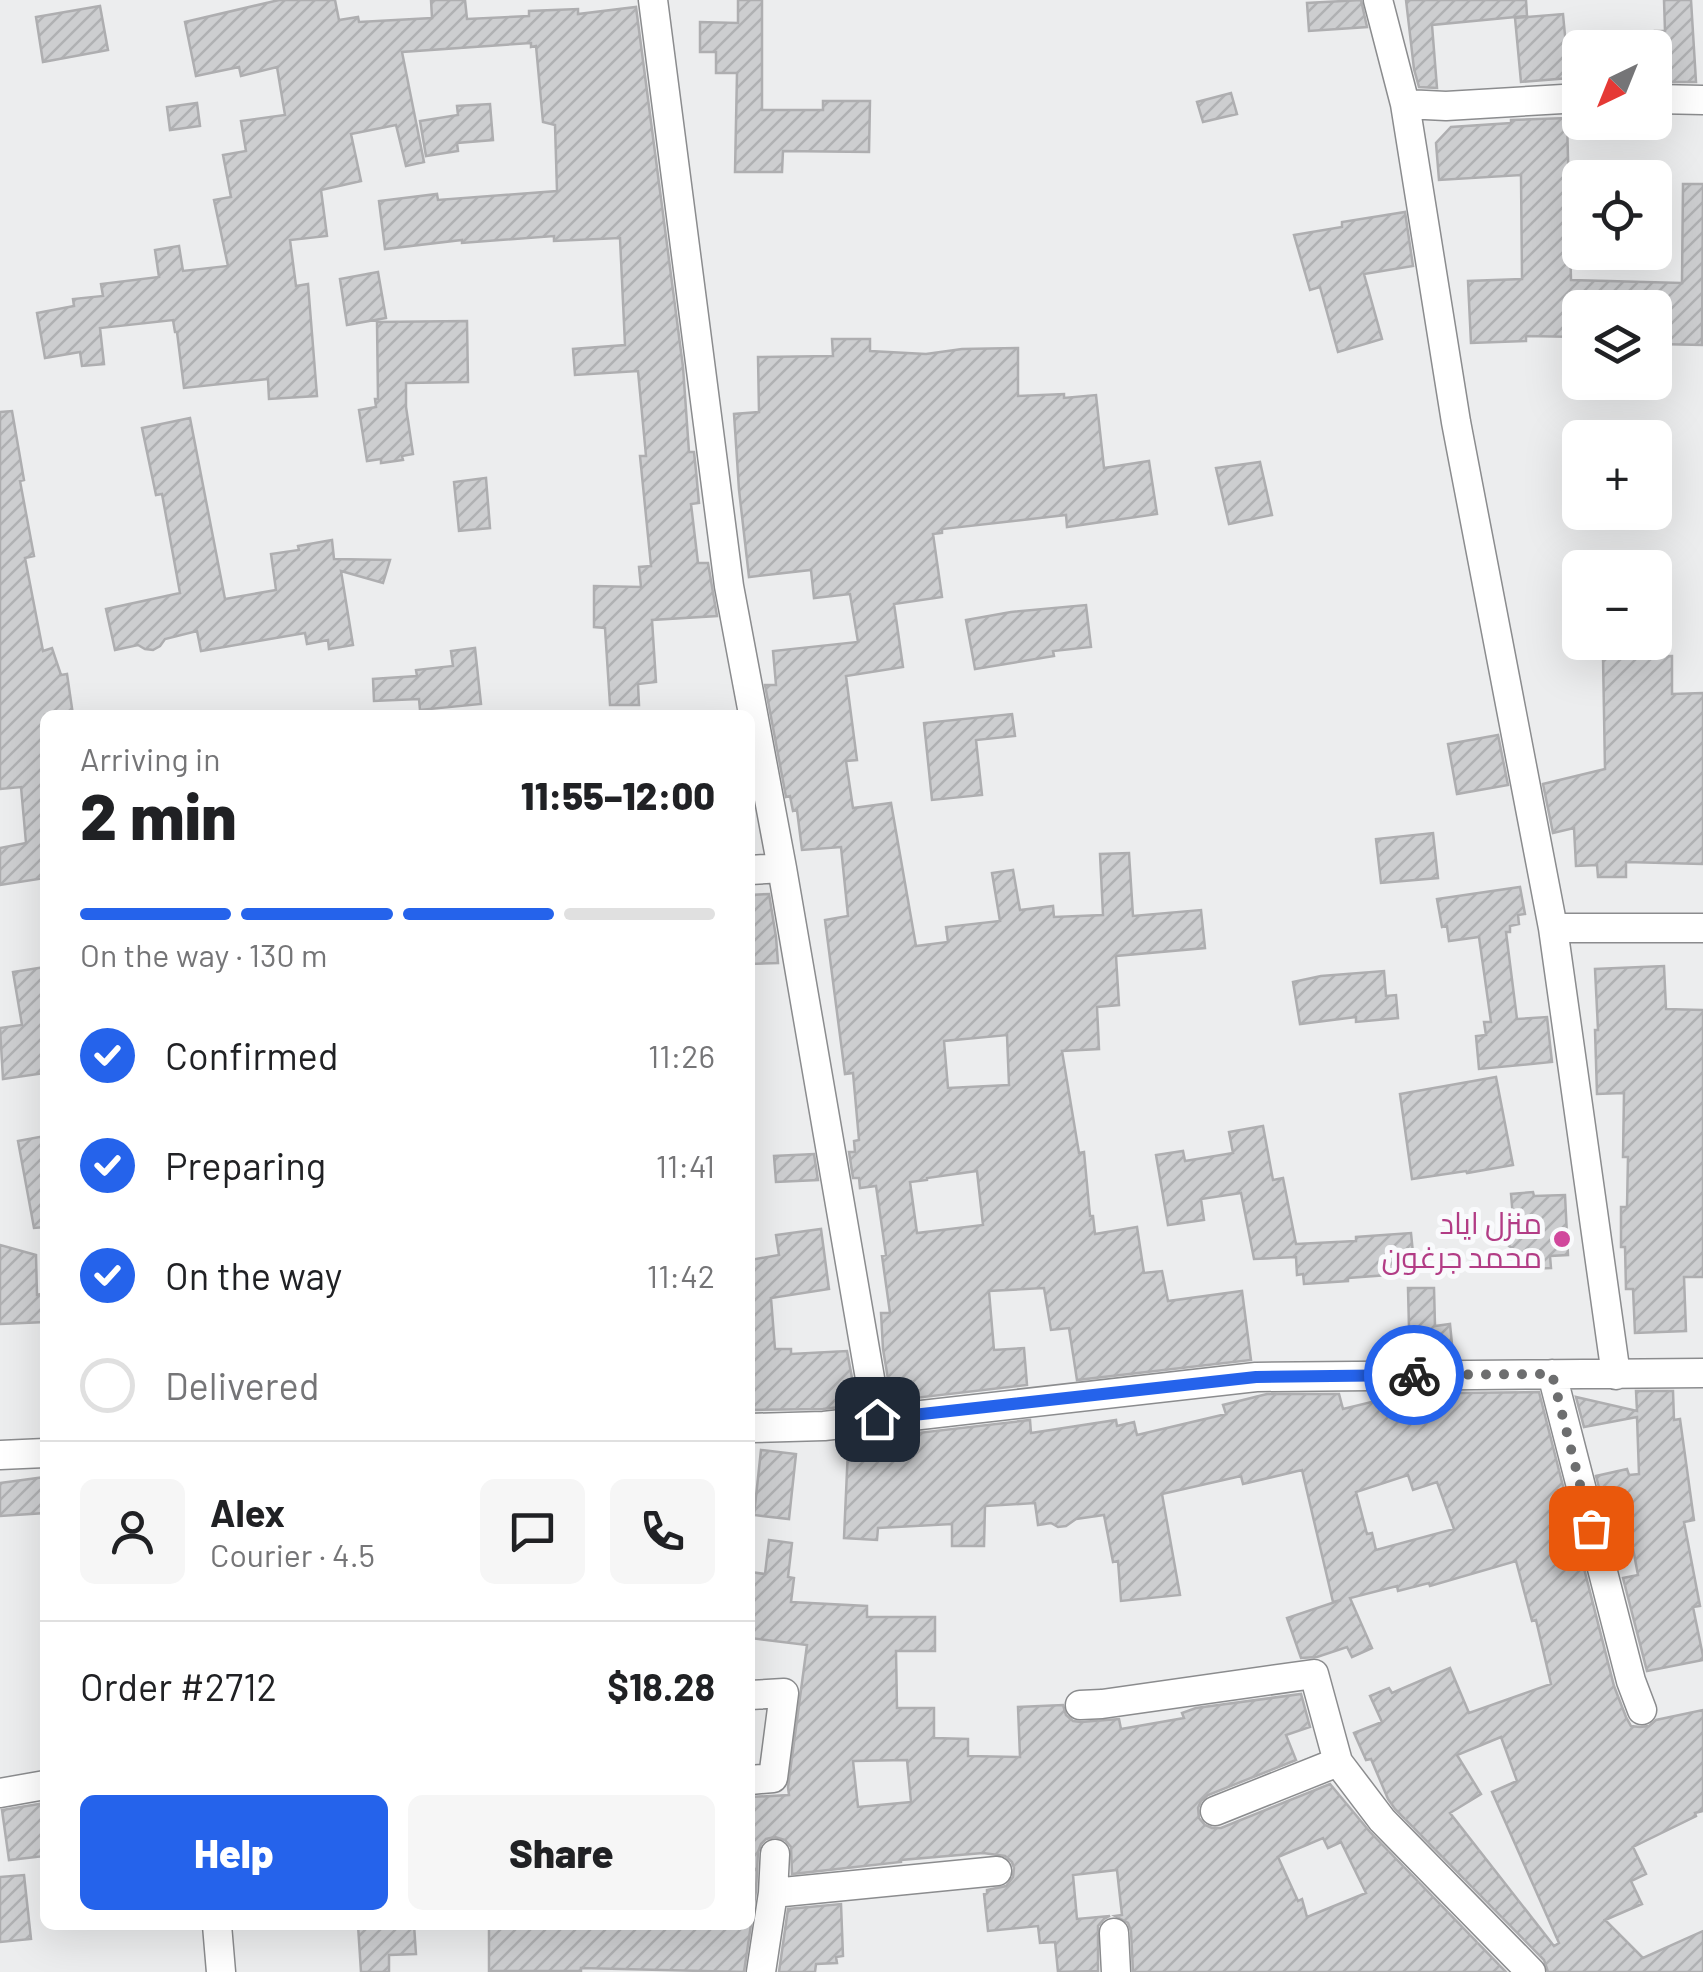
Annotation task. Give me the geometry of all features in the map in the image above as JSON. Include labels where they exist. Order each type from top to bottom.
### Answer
[{"type":"street","points":[[653,0],[729,586],[752,710]]},
{"type":"street","points":[[1378,0],[1405,104],[1456,422],[1554,928],[1616,1375]]},
{"type":"street","points":[[1405,104],[1446,106],[1562,99]]},
{"type":"street","points":[[1672,99],[1703,100]]},
{"type":"street","points":[[755,724],[877,1419]]},
{"type":"street","points":[[755,870],[782,868]]},
{"type":"street","points":[[1554,928],[1703,928]]},
{"type":"street","points":[[755,1428],[824,1426],[1256,1377],[1703,1373]]},
{"type":"street","points":[[1552,1374],[1631,1681],[1642,1710]]},
{"type":"street","points":[[0,1455],[40,1453]]},
{"type":"street","points":[[1080,1704],[1314,1674],[1338,1762],[1382,1820],[1531,1972]]},
{"type":"street","points":[[755,1695],[784,1693],[773,1778],[755,1780]]},
{"type":"street","points":[[1215,1810],[1338,1762]]},
{"type":"street","points":[[0,1793],[40,1786]]},
{"type":"street","points":[[761,1972],[775,1854]]},
{"type":"street","points":[[773,1894],[997,1871]]},
{"type":"street","points":[[217,1930],[221,1972]]},
{"type":"street","points":[[1114,1933],[1116,1972]]},
{"type":"building","points":[[279,0],[335,0],[339,20],[358,17],[359,22],[432,18],[431,0],[465,0],[467,19],[529,16],[529,11],[578,9],[578,14],[636,7],[683,367],[689,452],[694,452],[699,503],[691,504],[698,563],[708,563],[717,616],[652,620],[656,682],[638,684],[639,705],[610,705],[605,628],[594,627],[594,586],[641,587],[639,567],[651,566],[640,456],[646,456],[638,371],[575,375],[573,349],[625,345],[620,238],[462,240],[385,249],[379,201],[437,194],[438,200],[557,191],[555,125],[543,122],[536,46],[531,47],[531,43],[402,52],[424,162],[406,166],[396,125],[351,134],[361,181],[321,190],[327,236],[290,240],[296,286],[308,284],[317,396],[269,399],[268,379],[184,388],[173,320],[100,328],[104,364],[82,366],[80,352],[45,358],[37,313],[74,306],[73,299],[103,296],[101,284],[159,277],[155,250],[179,246],[183,271],[228,266],[214,200],[231,197],[223,155],[246,151],[241,121],[285,115],[277,67],[241,76],[239,67],[196,76],[185,22]]},
{"type":"building","points":[[738,0],[762,0],[762,110],[823,110],[823,101],[870,101],[869,152],[783,151],[782,172],[735,172],[737,73],[716,73],[716,52],[700,52],[700,22],[738,23]]},
{"type":"building","points":[[1361,0],[1367,27],[1309,31],[1307,3]]},
{"type":"building","points":[[1406,0],[1526,0],[1527,16],[1432,25],[1437,88],[1419,87]]},
{"type":"building","points":[[1664,0],[1691,0],[1696,82],[1672,82],[1672,30],[1665,30]]},
{"type":"building","points":[[100,6],[108,50],[43,62],[36,17]]},
{"type":"building","points":[[1563,14],[1562,79],[1521,82],[1515,18]]},
{"type":"building","points":[[1231,93],[1237,114],[1203,122],[1197,102]]},
{"type":"building","points":[[197,103],[200,126],[170,130],[167,107]]},
{"type":"building","points":[[490,104],[493,140],[457,143],[458,151],[426,156],[420,121],[458,115],[457,106]]},
{"type":"building","points":[[1562,118],[1562,140],[1568,140],[1568,160],[1562,160],[1562,270],[1571,270],[1571,280],[1682,283],[1683,184],[1703,184],[1702,345],[1672,344],[1672,290],[1562,290],[1562,337],[1526,336],[1526,341],[1471,343],[1468,281],[1522,279],[1521,175],[1439,180],[1436,143],[1451,127]]},
{"type":"building","points":[[1405,212],[1413,266],[1364,274],[1382,339],[1338,352],[1320,287],[1310,290],[1294,235]]},
{"type":"building","points":[[378,272],[386,318],[347,325],[340,279]]},
{"type":"building","points":[[467,321],[468,382],[406,383],[413,454],[402,456],[403,460],[367,461],[359,410],[376,407],[378,399],[377,322]]},
{"type":"building","points":[[832,339],[870,339],[870,351],[926,354],[1018,348],[1018,396],[1096,395],[1104,468],[1149,461],[1157,514],[1067,527],[1066,515],[942,529],[942,533],[933,534],[942,597],[894,604],[903,667],[846,676],[857,760],[846,761],[853,808],[891,803],[916,946],[948,942],[946,927],[1000,921],[992,873],[1013,870],[1020,910],[1053,906],[1054,917],[1103,915],[1100,854],[1129,853],[1133,916],[1201,910],[1205,948],[1116,956],[1119,1005],[1097,1007],[1099,1049],[1062,1051],[1079,1153],[1084,1152],[1095,1234],[1137,1227],[1144,1273],[1162,1271],[1168,1301],[1242,1291],[1251,1360],[1077,1380],[1069,1328],[1051,1330],[1044,1288],[989,1291],[994,1350],[1024,1348],[1027,1385],[898,1400],[897,1395],[891,1397],[881,1313],[890,1313],[882,1256],[886,1255],[876,1186],[860,1188],[859,1178],[853,1178],[849,1152],[855,1152],[854,1141],[859,1140],[853,1073],[845,1074],[825,920],[848,916],[841,847],[802,850],[797,810],[793,811],[790,796],[786,797],[765,685],[776,685],[773,651],[858,642],[850,594],[814,598],[811,570],[749,577],[734,414],[759,412],[758,357],[833,356]],"holes":[[[1007,1035],[1009,1085],[948,1088],[944,1041]],[[977,1171],[983,1225],[917,1233],[910,1182]]]},
{"type":"building","points":[[12,411],[34,556],[25,558],[43,651],[52,648],[61,675],[67,674],[72,710],[40,710],[40,879],[0,885],[0,848],[26,843],[21,787],[0,789],[0,412]]},
{"type":"building","points":[[190,418],[225,599],[276,590],[271,554],[299,550],[298,546],[332,540],[334,559],[390,560],[383,583],[341,571],[353,645],[329,649],[328,640],[307,644],[305,633],[201,651],[197,631],[165,639],[153,650],[138,645],[115,650],[106,609],[180,593],[162,494],[156,495],[142,428]]},
{"type":"building","points":[[1260,462],[1272,515],[1229,524],[1216,468]]},
{"type":"building","points":[[486,478],[490,528],[459,531],[454,482]]},
{"type":"building","points":[[1086,605],[1091,647],[1053,651],[1054,656],[975,669],[966,620]]},
{"type":"building","points":[[475,648],[481,704],[420,710],[419,699],[374,701],[373,679],[417,676],[416,670],[453,666],[451,651]]},
{"type":"building","points":[[1603,660],[1672,660],[1672,694],[1703,693],[1703,864],[1626,862],[1626,877],[1598,877],[1597,865],[1576,866],[1574,828],[1553,833],[1543,784],[1605,769]]},
{"type":"building","points":[[1012,714],[1015,736],[976,740],[982,795],[932,800],[924,723]]},
{"type":"building","points":[[1498,735],[1508,785],[1457,794],[1448,744]]},
{"type":"building","points":[[1433,833],[1438,878],[1381,883],[1376,839]]},
{"type":"building","points":[[1520,887],[1525,914],[1518,915],[1519,924],[1510,926],[1510,932],[1506,932],[1517,1019],[1547,1017],[1552,1062],[1479,1069],[1476,1036],[1486,1035],[1484,1022],[1491,1022],[1479,937],[1449,941],[1437,899]]},
{"type":"building","points":[[769,894],[778,963],[755,964],[755,895]]},
{"type":"building","points":[[1664,966],[1666,1009],[1703,1010],[1703,1277],[1684,1277],[1686,1331],[1635,1333],[1633,1289],[1626,1289],[1625,1247],[1621,1247],[1621,1207],[1627,1207],[1628,1157],[1623,1157],[1624,1093],[1597,1094],[1595,969]]},
{"type":"building","points":[[40,968],[40,1074],[3,1079],[0,1028],[22,1025],[13,972]]},
{"type":"building","points":[[1384,971],[1386,996],[1396,995],[1398,1018],[1356,1022],[1356,1017],[1300,1024],[1293,982]]},
{"type":"building","points":[[1496,1077],[1513,1165],[1412,1179],[1400,1094]]},
{"type":"building","points":[[1263,1126],[1273,1180],[1283,1178],[1296,1244],[1411,1233],[1415,1273],[1304,1284],[1303,1274],[1297,1275],[1296,1257],[1254,1259],[1241,1193],[1201,1199],[1204,1220],[1168,1225],[1156,1155],[1183,1151],[1185,1161],[1233,1153],[1229,1132]]},
{"type":"building","points":[[40,1137],[40,1227],[34,1228],[18,1141]]},
{"type":"building","points":[[814,1154],[818,1180],[776,1182],[774,1156]]},
{"type":"building","points":[[1533,1192],[1534,1196],[1565,1195],[1568,1255],[1550,1256],[1551,1268],[1527,1269],[1526,1257],[1509,1246],[1514,1229],[1511,1194]]},
{"type":"building","points":[[821,1229],[829,1289],[771,1298],[775,1349],[791,1349],[791,1354],[847,1351],[857,1405],[755,1410],[755,1259],[779,1255],[776,1235]]},
{"type":"building","points":[[0,1245],[36,1255],[40,1322],[0,1324]]},
{"type":"building","points":[[1408,1288],[1434,1288],[1435,1326],[1450,1324],[1453,1354],[1408,1357]]},
{"type":"building","points":[[1636,1391],[1673,1391],[1674,1420],[1680,1419],[1694,1520],[1684,1522],[1700,1606],[1693,1607],[1703,1656],[1703,1660],[1647,1671],[1623,1578],[1638,1575],[1630,1533],[1612,1537],[1596,1476],[1627,1469],[1629,1475],[1639,1474],[1637,1417],[1584,1427],[1576,1397],[1637,1411]]},
{"type":"building","points":[[1539,1392],[1614,1686],[1631,1726],[1649,1726],[1656,1720],[1703,1710],[1703,1811],[1633,1847],[1646,1874],[1631,1881],[1642,1904],[1605,1920],[1643,1958],[1703,1931],[1703,1972],[1548,1972],[1544,1960],[1395,1809],[1371,1759],[1366,1760],[1354,1733],[1382,1722],[1370,1696],[1389,1688],[1392,1693],[1450,1668],[1469,1713],[1551,1684],[1536,1620],[1532,1621],[1516,1561],[1430,1586],[1429,1583],[1398,1591],[1397,1586],[1350,1598],[1372,1648],[1352,1657],[1347,1647],[1301,1658],[1287,1618],[1341,1600],[1333,1602],[1302,1470],[1243,1484],[1241,1476],[1162,1494],[1180,1595],[1121,1601],[1118,1561],[1113,1562],[1104,1515],[1076,1519],[1066,1526],[1038,1525],[1035,1503],[985,1506],[984,1546],[952,1546],[952,1524],[878,1528],[877,1540],[844,1538],[848,1449],[901,1451],[900,1435],[1030,1420],[1031,1433],[1116,1420],[1117,1426],[1134,1422],[1137,1435],[1226,1414],[1223,1405],[1267,1394],[1339,1394],[1343,1409],[1392,1397],[1398,1419],[1458,1393]],"holes":[[[1408,1475],[1413,1490],[1437,1482],[1454,1529],[1376,1550],[1372,1533],[1367,1534],[1356,1492]],[[1501,1737],[1517,1781],[1492,1792],[1559,1943],[1554,1946],[1450,1813],[1481,1794],[1457,1755]]]},
{"type":"building","points":[[761,1450],[796,1454],[789,1519],[755,1515]]},
{"type":"building","points":[[40,1478],[40,1513],[0,1516],[0,1483]]},
{"type":"building","points":[[769,1540],[792,1543],[788,1577],[794,1578],[791,1602],[867,1606],[867,1617],[935,1617],[935,1651],[896,1651],[897,1708],[934,1708],[934,1738],[968,1739],[968,1756],[1020,1757],[1018,1707],[1063,1705],[1073,1721],[1119,1719],[1121,1729],[1184,1718],[1182,1713],[1196,1708],[1301,1694],[1310,1727],[1286,1735],[1296,1760],[1208,1795],[1198,1808],[1199,1818],[1205,1825],[1221,1828],[1330,1784],[1370,1832],[1506,1972],[1133,1972],[1131,1931],[1128,1923],[1115,1916],[1122,1915],[1117,1870],[1073,1875],[1077,1919],[1110,1916],[1098,1926],[1098,1971],[1058,1972],[1055,1942],[1040,1943],[1038,1926],[988,1931],[984,1894],[1006,1886],[1014,1868],[1005,1856],[983,1853],[792,1874],[791,1847],[775,1837],[766,1839],[758,1852],[755,1898],[755,1797],[789,1795],[807,1645],[755,1639],[755,1573],[765,1574]],"holes":[[[907,1760],[911,1802],[858,1807],[853,1761]],[[1323,1838],[1328,1848],[1341,1842],[1366,1893],[1307,1917],[1302,1899],[1298,1901],[1278,1857]]]},
{"type":"building","points":[[40,1804],[40,1857],[9,1860],[2,1810]]},
{"type":"building","points":[[24,1875],[31,1939],[0,1942],[0,1877]]},
{"type":"building","points":[[841,1904],[843,1956],[836,1957],[837,1963],[816,1964],[815,1972],[779,1972],[788,1909]]},
{"type":"building","points":[[358,1930],[414,1930],[416,1954],[389,1955],[389,1972],[361,1972]]},
{"type":"building","points":[[489,1930],[750,1930],[744,1972],[581,1968],[489,1971]]},
{"type":"way so far","points":[[1414,1375],[1552,1374],[1591,1528]]},
{"type":"place","name":"منزل اياد محمد جرغون","points":[[1562,1239]]},
{"type":"route","points":[[877,1419],[1256,1377],[1414,1375]]}]
